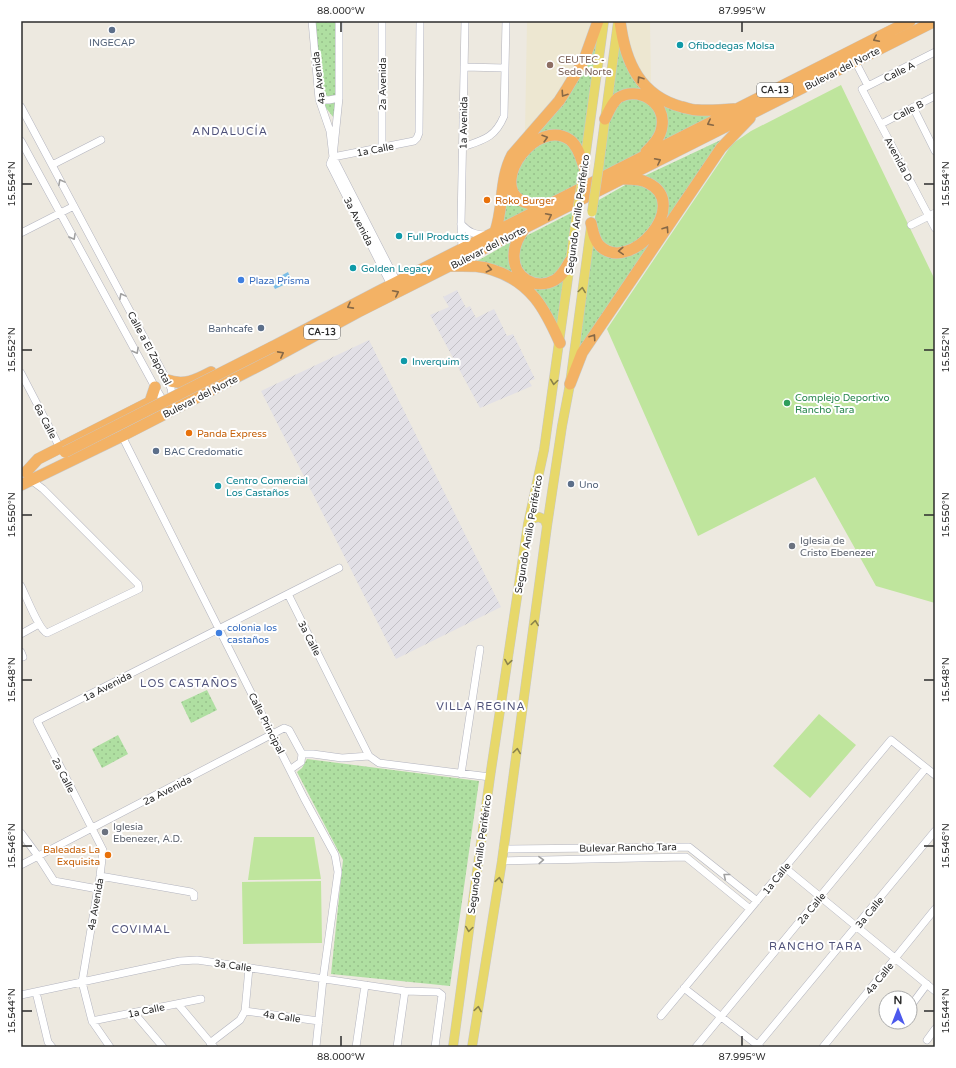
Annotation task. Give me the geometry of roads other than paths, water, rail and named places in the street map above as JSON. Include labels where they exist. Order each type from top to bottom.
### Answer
[{"type":"highway","points":[[492,234],[499,220],[503,176],[506,165],[559,101],[584,60],[598,21]]},
{"type":"highway","points":[[619,21],[632,68],[644,86],[662,100],[696,110],[739,108]]},
{"type":"highway","name":"Bulevar del Norte","points":[[25,478],[62,450],[277,345],[394,283],[910,21]]},
{"type":"highway","name":"Bulevar del Norte","points":[[25,478],[60,466],[122,436],[450,266],[935,21]]},
{"type":"highway","points":[[605,119],[612,105],[625,95],[642,95],[655,103],[661,115],[662,127],[654,143],[640,158]]},
{"type":"highway","points":[[570,384],[583,352],[721,148],[760,109]]},
{"type":"highway","points":[[547,206],[530,204],[519,200],[513,192],[511,182],[513,169],[519,156],[536,141],[546,136],[555,135],[570,140],[575,146],[580,154],[583,170]]},
{"type":"highway","points":[[592,218],[594,238],[600,246],[608,251],[628,251],[639,246],[649,237],[658,223],[663,211],[664,202],[662,194],[657,188],[647,182],[624,179]]},
{"type":"highway","points":[[524,229],[516,245],[514,263],[518,272],[527,281],[536,284],[547,283],[556,279],[570,261]]},
{"type":"highway","points":[[450,266],[476,267],[492,270],[509,277],[526,288],[539,302],[549,318],[560,343]]},
{"type":"highway","points":[[167,380],[183,383],[192,382],[266,344],[277,345]]},
{"type":"highway","points":[[60,466],[63,462],[161,411],[261,362],[266,362]]},
{"type":"highway","points":[[183,383],[178,392],[180,396],[187,399]]},
{"type":"highway","points":[[150,402],[155,387]]},
{"type":"highway","points":[[62,450],[150,402],[159,401],[162,406],[161,411]]},
{"type":"main road","name":"Segundo Anillo Periférico","points":[[453,1047],[490,777],[528,524],[544,450],[560,343],[604,21]]},
{"type":"main road","name":"Segundo Anillo Periférico","points":[[472,1047],[502,861],[547,526],[570,384],[619,21]]},
{"type":"main road","points":[[528,524],[532,519],[539,517],[545,520],[547,526]]},
{"type":"street","name":"4a Avenida","points":[[312,21],[319,99],[330,131],[333,157]]},
{"type":"street","points":[[333,157],[339,98],[339,21]]},
{"type":"street","name":"2a Avenida","points":[[382,21],[382,147]]},
{"type":"street","name":"1a Calle","points":[[333,157],[414,141],[417,138],[419,134],[420,21]]},
{"type":"street","name":"1a Avenida","points":[[462,249],[461,224],[465,21]]},
{"type":"street","points":[[463,147],[495,133],[500,127],[504,116],[506,21]]},
{"type":"street","name":"Calle A","points":[[865,88],[935,52]]},
{"type":"street","name":"Avenida D","points":[[855,62],[881,124],[932,214],[935,228]]},
{"type":"street","points":[[464,67],[505,68]]},
{"type":"street","name":"Calle B","points":[[881,124],[935,96]]},
{"type":"street","points":[[319,99],[329,100],[339,98]]},
{"type":"street","name":"Calle a El Zapotal","points":[[21,107],[167,380],[172,391],[173,406]]},
{"type":"street","points":[[913,108],[935,151]]},
{"type":"street","points":[[52,165],[100,140]]},
{"type":"street","name":"Calle a El Zapotal","points":[[21,141],[155,387],[161,397],[173,406]]},
{"type":"street","name":"3a Avenida","points":[[333,157],[394,283]]},
{"type":"street","points":[[21,233],[74,206]]},
{"type":"street","points":[[911,225],[932,214]]},
{"type":"street","points":[[461,224],[466,230],[474,234],[492,234]]},
{"type":"street","name":"6a Calle","points":[[21,373],[62,450]]},
{"type":"street","name":"Calle Principal","points":[[122,436],[304,798],[333,850],[337,862],[338,872],[323,979]]},
{"type":"street","points":[[21,586],[23,595],[43,632],[47,634],[139,588],[138,584],[40,487],[25,478]]},
{"type":"street","name":"1a Avenida","points":[[38,721],[339,568]]},
{"type":"street","name":"3a Calle","points":[[288,594],[371,758]]},
{"type":"street","points":[[21,634],[39,624]]},
{"type":"street","points":[[461,774],[480,649]]},
{"type":"street","name":"2a Calle","points":[[38,721],[92,829]]},
{"type":"street","name":"2a Avenida","points":[[21,865],[284,728],[289,730],[302,754]]},
{"type":"street","name":"1a Calle","points":[[661,1016],[891,740],[926,768]]},
{"type":"street","points":[[291,770],[300,762],[302,754],[313,754],[342,758],[371,758],[379,763],[490,777]]},
{"type":"street","points":[[926,768],[935,775]]},
{"type":"street","name":"2a Calle","points":[[696,1047],[926,768]]},
{"type":"street","name":"4a Avenida","points":[[82,982],[103,850],[92,829]]},
{"type":"street","name":"3a Calle","points":[[758,1046],[935,831]]},
{"type":"street","points":[[21,833],[54,881],[98,889]]},
{"type":"street","points":[[672,846],[672,857]]},
{"type":"street","name":"Bulevar Rancho Tara","points":[[503,849],[690,847],[757,901]]},
{"type":"street","name":"Bulevar Rancho Tara","points":[[502,861],[686,857],[750,909]]},
{"type":"street","points":[[784,867],[935,991]]},
{"type":"street","points":[[100,876],[191,892],[194,894],[194,897]]},
{"type":"street","name":"4a Calle","points":[[823,1047],[935,909]]},
{"type":"street","name":"3a Calle","points":[[21,995],[180,961],[197,960],[405,991],[438,992],[442,995],[442,998],[434,1047]]},
{"type":"street","points":[[178,1004],[212,1045],[240,1020],[245,1011],[249,968]]},
{"type":"street","points":[[316,1047],[323,979]]},
{"type":"street","points":[[82,982],[92,1021],[110,1047]]},
{"type":"street","points":[[918,996],[927,984]]},
{"type":"street","points":[[356,1047],[365,985]]},
{"type":"street","points":[[684,988],[758,1046]]},
{"type":"street","points":[[397,1047],[405,991]]},
{"type":"street","points":[[36,992],[48,1042],[52,1047]]},
{"type":"street","name":"1a Calle","points":[[92,1021],[201,999]]},
{"type":"street","name":"4a Calle","points":[[245,1011],[319,1021]]},
{"type":"street","points":[[134,1013],[163,1047]]},
{"type":"street","points":[[927,1040],[935,1029]]},
{"type":"water","points":[[288,272],[292,281],[275,289],[271,281]]},
{"type":"place","name":"INGECAP","points":[[112,30]]},
{"type":"place","name":"Ofibodegas Molsa","points":[[680,45]]},
{"type":"place","name":"CEUTEC - Sede Norte","points":[[550,65]]},
{"type":"place","name":"Roko Burger","points":[[487,200]]},
{"type":"place","name":"Full Products","points":[[399,236]]},
{"type":"place","name":"Golden Legacy","points":[[353,268]]},
{"type":"place","name":"Plaza Prisma","points":[[241,280]]},
{"type":"place","name":"Banhcafe","points":[[261,328]]},
{"type":"place","name":"Inverquim","points":[[404,361]]},
{"type":"place","name":"Complejo Deportivo Rancho Tara","points":[[787,403]]},
{"type":"place","name":"Panda Express","points":[[189,433]]},
{"type":"place","name":"BAC Credomatic","points":[[156,451]]},
{"type":"place","name":"Uno","points":[[571,484]]},
{"type":"place","name":"Centro Comercial Los Castaños","points":[[218,486]]},
{"type":"place","name":"Iglesia de Cristo Ebenezer","points":[[792,546]]},
{"type":"place","name":"colonia los castaños","points":[[219,633]]},
{"type":"place","name":"Iglesia Ebenezer, A.D.","points":[[105,832]]},
{"type":"place","name":"Baleadas La Exquisita","points":[[108,855]]},
{"type":"district","name":"ANDALUCÍA","points":[[230,131]]},
{"type":"district","name":"LOS CASTAÑOS","points":[[189,683]]},
{"type":"district","name":"VILLA REGINA","points":[[481,706]]},
{"type":"district","name":"COVIMAL","points":[[141,929]]},
{"type":"district","name":"RANCHO TARA","points":[[816,946]]}]
